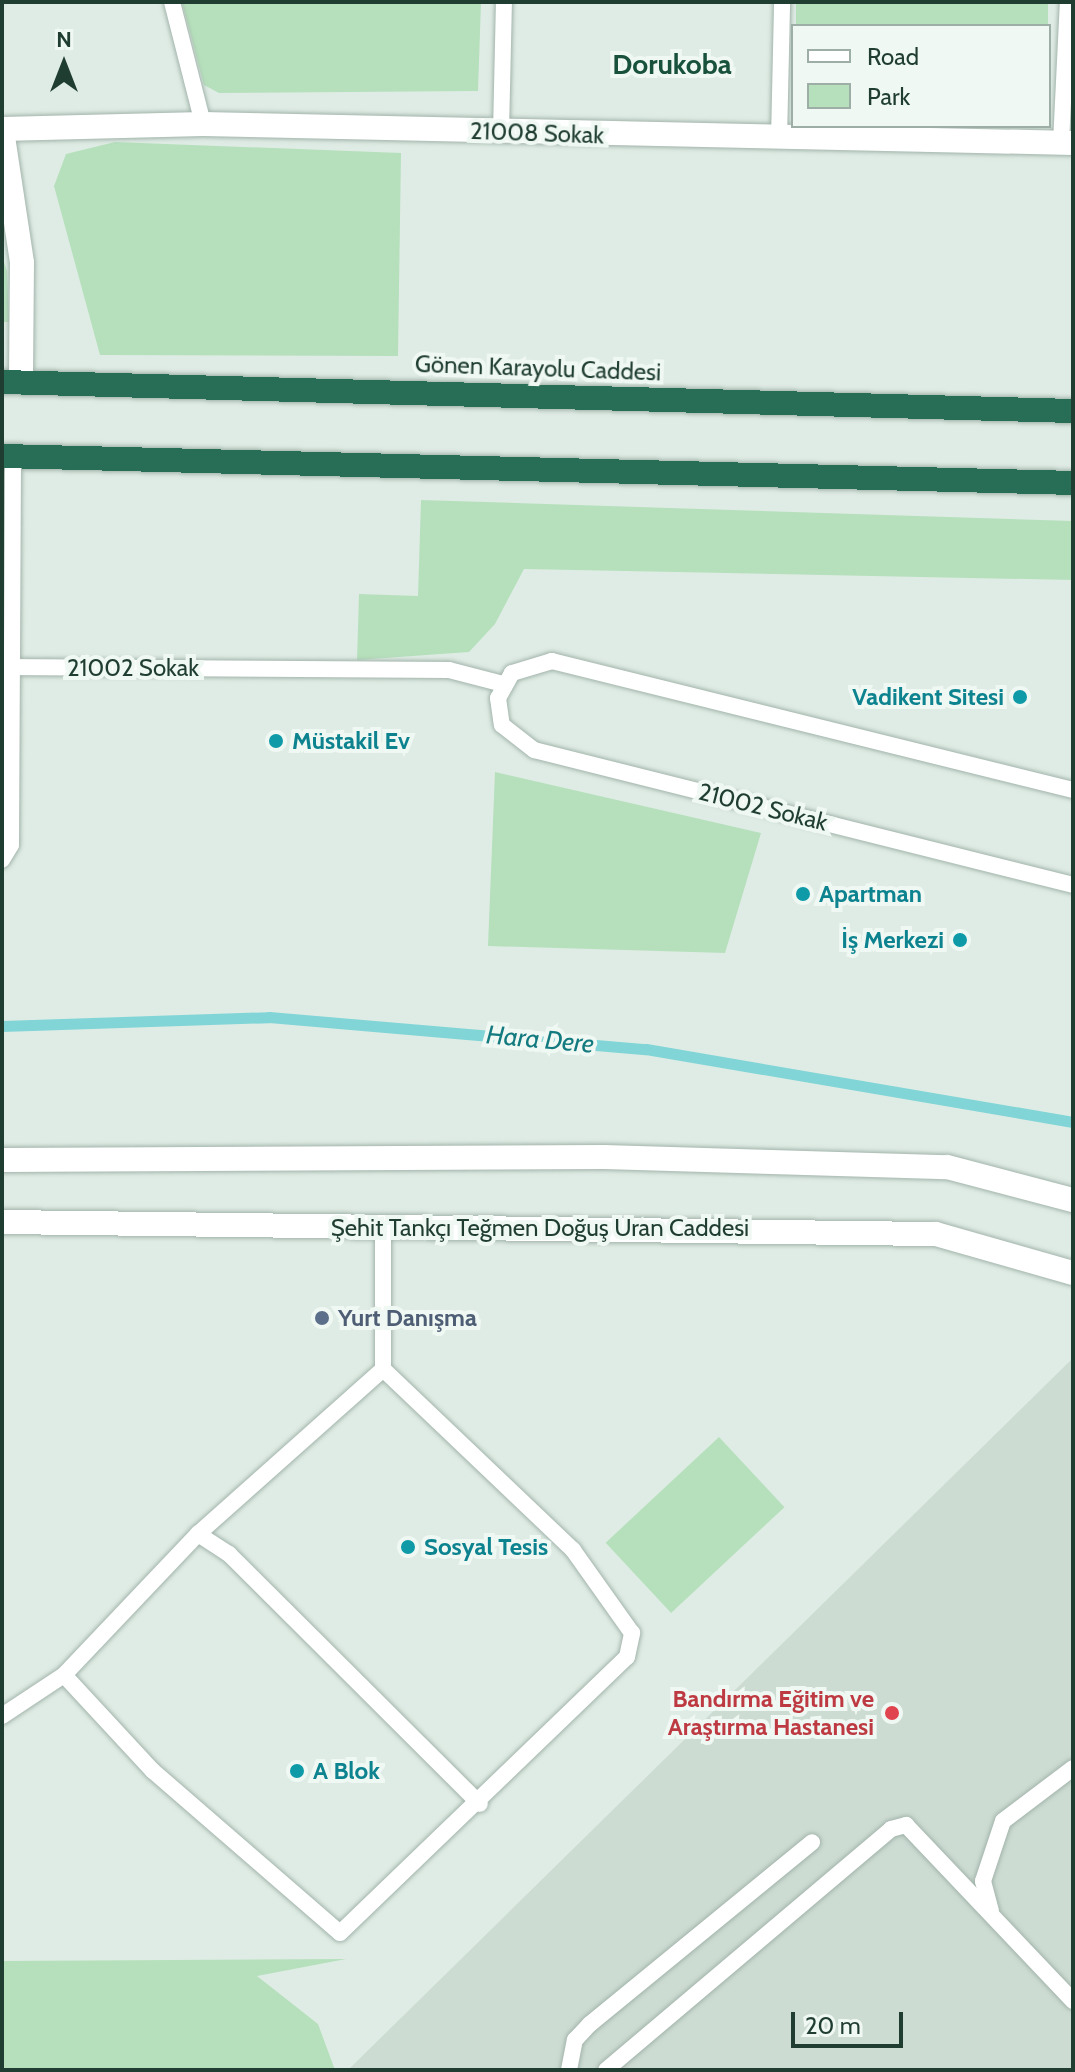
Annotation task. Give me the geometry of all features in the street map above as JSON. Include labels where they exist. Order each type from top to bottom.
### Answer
[{"type":"highway","name":"Gönen Karayolu Caddesi","points":[[12,382],[1073,411]]},
{"type":"highway","points":[[7,456],[1073,483]]},
{"type":"street","name":"21008 Sokak","points":[[2,129],[203,124],[1067,143]]},
{"type":"street","points":[[2,129],[22,263],[12,382]]},
{"type":"street","points":[[2,1160],[604,1157],[947,1167],[1073,1200]]},
{"type":"street","name":"Şehit Tankçı Teğmen Doğuş Uran Caddesi","points":[[2,1222],[383,1228],[619,1225],[936,1234],[1073,1273]]},
{"type":"lane","points":[[172,2],[203,124]]},
{"type":"lane","points":[[501,132],[504,2]]},
{"type":"lane","points":[[779,139],[782,2]]},
{"type":"lane","points":[[1067,143],[1068,2]]},
{"type":"lane","points":[[2,860],[11,845],[7,456]]},
{"type":"lane","points":[[503,684],[523,664],[552,661],[1073,790]]},
{"type":"lane","name":"21002 Sokak","points":[[7,667],[449,670],[503,684],[502,725],[534,750],[1073,885]]},
{"type":"lane","points":[[64,1675],[153,1771],[340,1933],[480,1804],[627,1657],[632,1633],[573,1550],[383,1369],[383,1228]]},
{"type":"lane","points":[[2,1716],[64,1675],[198,1534],[383,1369]]},
{"type":"lane","points":[[198,1534],[229,1554],[480,1804]]},
{"type":"lane","points":[[991,1913],[983,1881],[1003,1821],[1073,1768]]},
{"type":"lane","points":[[606,2070],[891,1829],[916,1832],[1073,2001]]},
{"type":"lane","points":[[569,2070],[575,2040],[590,2024],[812,1842]]},
{"type":"shaded area","name":"Bandırma Eğitim ve Araştırma Hastanesi","points":[[1073,1358],[1073,2070],[349,2069]]},
{"type":"green space","points":[[182,2],[481,2],[478,91],[219,93],[204,85]]},
{"type":"green space","points":[[796,2],[1048,2],[1048,24],[796,24]]},
{"type":"green space","points":[[115,142],[401,153],[398,356],[100,355],[54,186],[66,154]]},
{"type":"green space","points":[[2,256],[7,271],[9,322],[2,322]]},
{"type":"green space","points":[[421,500],[1073,521],[1073,580],[524,569],[495,624],[469,652],[357,660],[359,594],[418,596]]},
{"type":"green space","points":[[495,772],[761,833],[725,953],[488,946]]},
{"type":"green space","points":[[719,1437],[784,1507],[671,1613],[606,1543]]},
{"type":"green space","points":[[346,1959],[257,1976],[318,2024],[335,2070],[2,2070],[2,1961]]},
{"type":"waterway","name":"Hara Dere","points":[[2,1026],[269,1017],[646,1049],[1073,1122]]},
{"type":"place","name":"Vadikent Sitesi","points":[[1020,697]]},
{"type":"place","name":"Müstakil Ev","points":[[276,741]]},
{"type":"place","name":"Apartman","points":[[803,894]]},
{"type":"place","name":"İş Merkezi","points":[[960,940]]},
{"type":"place","name":"Yurt Danışma","points":[[322,1318]]},
{"type":"place","name":"Sosyal Tesis","points":[[408,1547]]},
{"type":"place","name":"Bandırma Eğitim ve Araştırma Hastanesi","points":[[892,1713]]},
{"type":"place","name":"A Blok","points":[[297,1771]]},
{"type":"district","name":"Dorukoba","points":[[672,64]]}]
